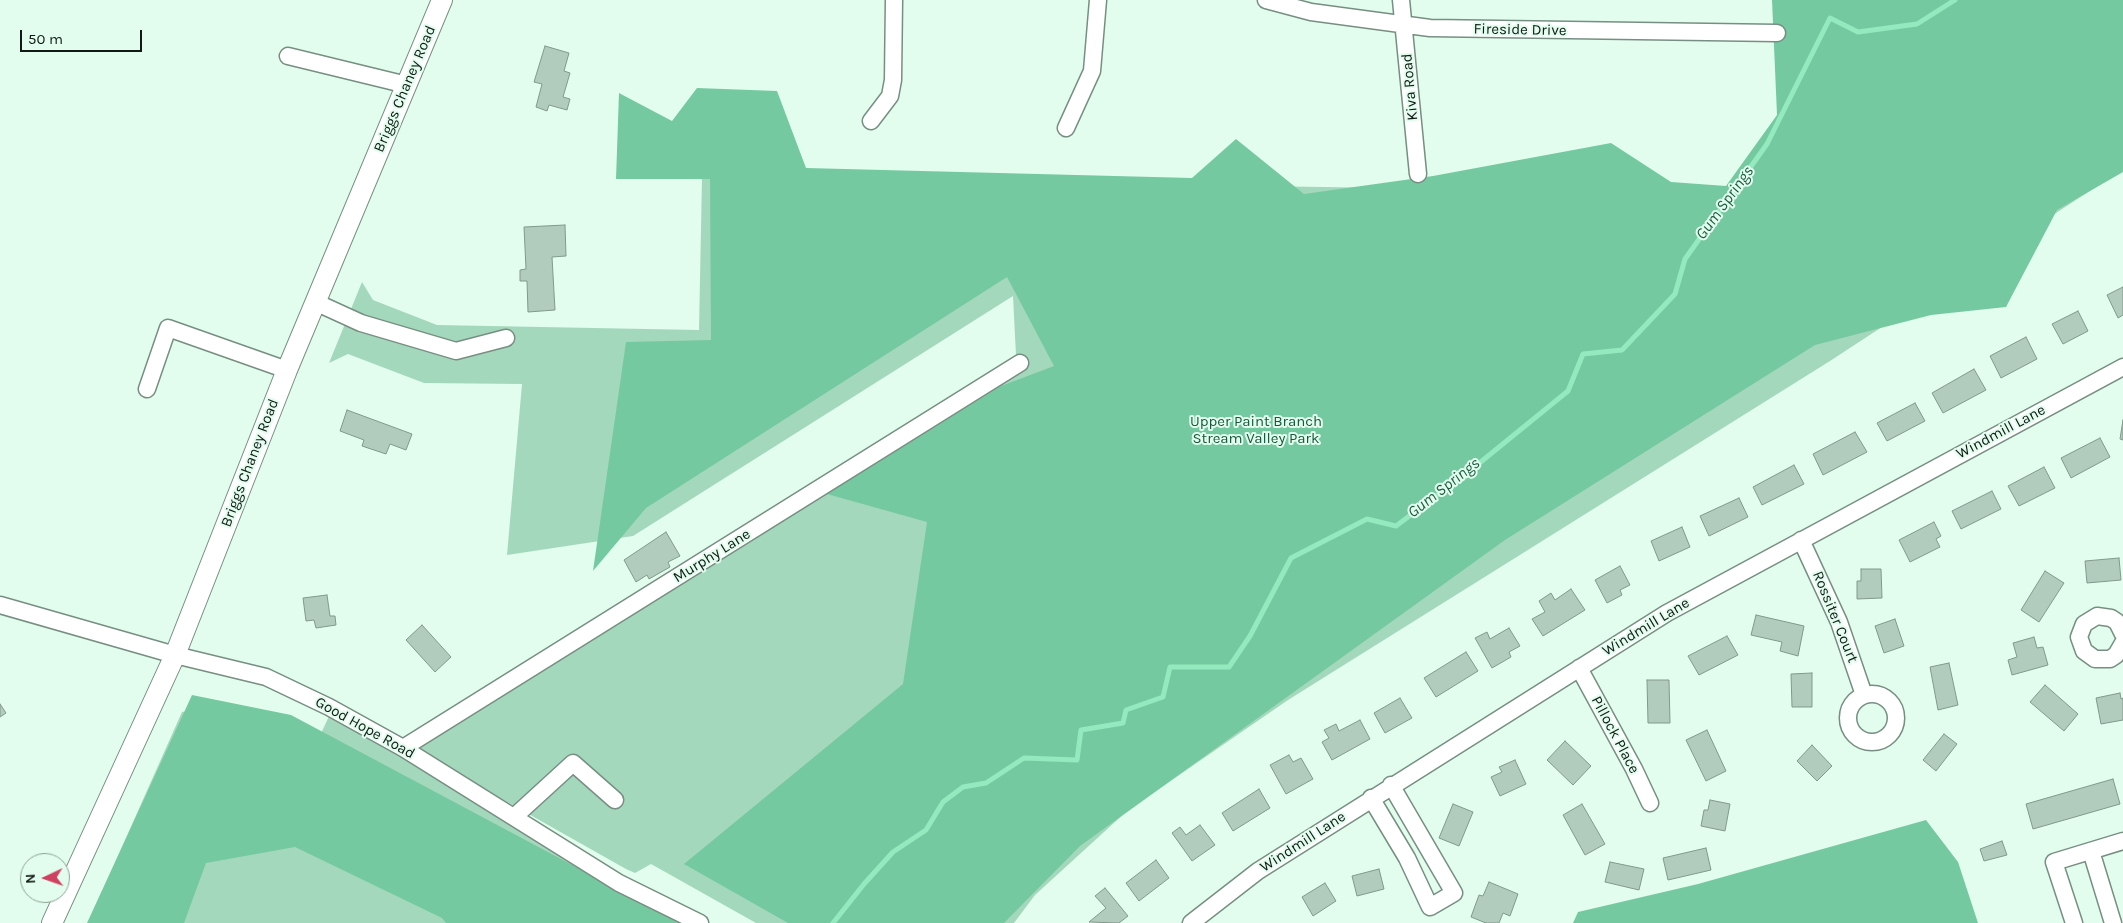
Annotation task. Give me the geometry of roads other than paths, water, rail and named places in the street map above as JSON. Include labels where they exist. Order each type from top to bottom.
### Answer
[{"type":"main road","name":"Briggs Chaney Road","points":[[52,923],[175,655],[287,370],[442,0]]},
{"type":"street","points":[[871,120],[890,96],[893,80],[894,0]]},
{"type":"street","points":[[1066,128],[1092,71],[1098,0]]},
{"type":"street","name":"Fireside Drive","points":[[1266,0],[1311,12],[1430,28],[1777,33]]},
{"type":"street","name":"Kiva Road","points":[[1401,0],[1418,174]]},
{"type":"street","points":[[288,56],[407,85]]},
{"type":"street","points":[[315,302],[362,323],[456,351],[506,338]]},
{"type":"street","points":[[147,390],[168,328],[287,370]]},
{"type":"street","name":"Murphy Lane","points":[[403,748],[1020,363]]},
{"type":"street","name":"Windmill Lane","points":[[1191,923],[1258,871],[1391,785],[1667,613],[2123,367]]},
{"type":"street","name":"Rossiter Court","points":[[1801,540],[1839,622],[1864,695]]},
{"type":"street","name":"Good Hope Road","points":[[0,605],[175,655],[266,677],[329,706],[403,748],[619,883],[700,923]]},
{"type":"street","points":[[2123,634],[2117,622],[2111,618],[2097,616],[2084,624],[2079,637],[2084,651],[2096,659],[2110,659],[2116,655],[2123,643]]},
{"type":"street","name":"Pillock Place","points":[[1580,668],[1650,803]]},
{"type":"street","points":[[514,817],[573,763],[615,800]]},
{"type":"street","points":[[1372,798],[1407,858],[1430,907],[1454,893],[1391,785]]},
{"type":"street","points":[[2074,923],[2054,862],[2123,841]]},
{"type":"street","points":[[2091,851],[2113,923]]},
{"type":"waterway","name":"Gum Springs","points":[[833,923],[893,852],[926,830],[943,802],[963,787],[986,783],[1024,758],[1077,760],[1081,730],[1123,723],[1126,710],[1163,697],[1170,667],[1229,667],[1250,636],[1291,558],[1367,519],[1396,526],[1477,465],[1568,391],[1583,354],[1622,350],[1675,294],[1685,259],[1767,144],[1830,18],[1858,32],[1917,24],[1955,0]]},
{"type":"park label","name":"Upper Paint Branch Stream Valley Park","points":[[1256,430]]}]
